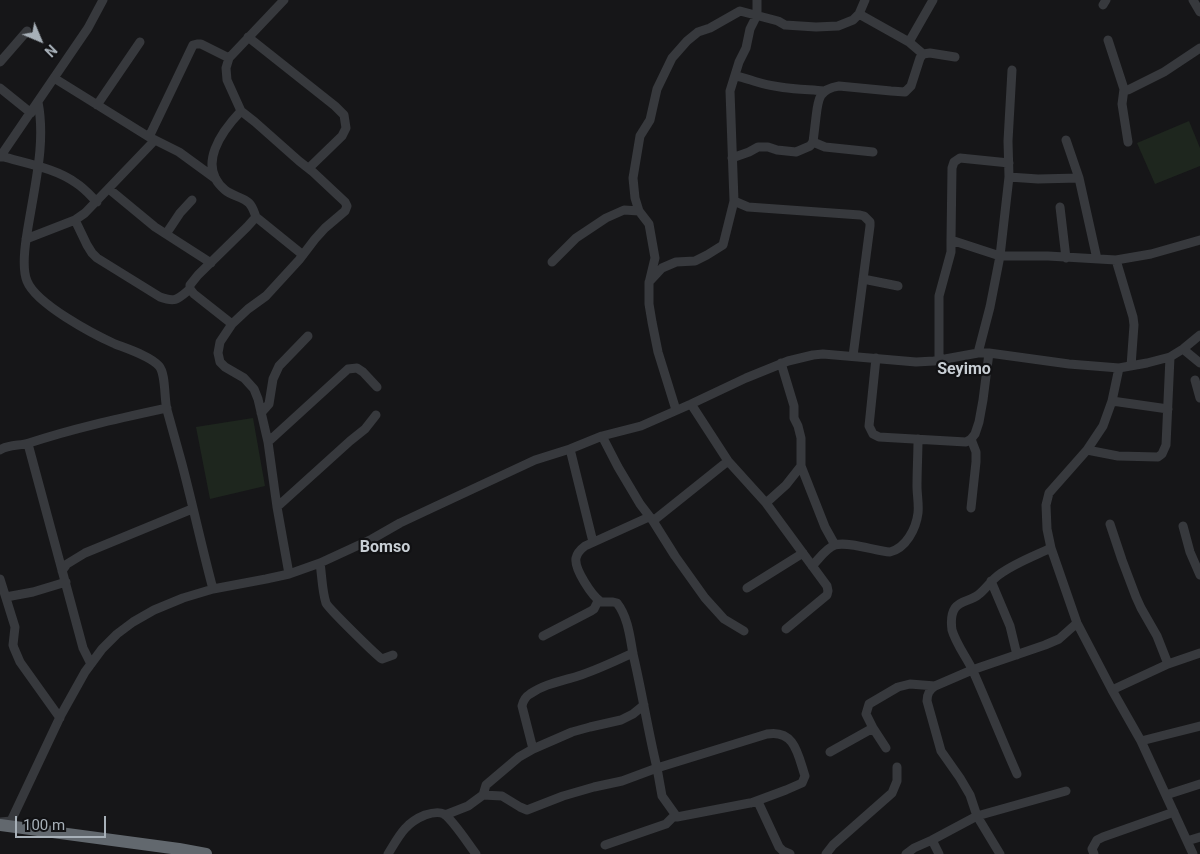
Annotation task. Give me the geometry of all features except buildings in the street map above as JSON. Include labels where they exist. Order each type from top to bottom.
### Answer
[{"type":"highway","points":[[0,824],[206,854]]},
{"type":"street","points":[[97,202],[75,182],[66,177],[0,157],[88,28],[103,0]]},
{"type":"street","points":[[284,0],[230,58],[226,68],[226,80],[241,111],[308,168],[345,202],[346,206],[345,211],[315,238],[266,296],[232,324],[220,342],[218,354],[220,362],[244,378],[254,389],[258,399],[268,442],[289,574]]},
{"type":"street","points":[[649,283],[662,268],[676,262],[695,261],[707,256],[723,245],[734,201],[730,91],[756,15],[757,0]]},
{"type":"street","points":[[676,410],[658,352],[649,304],[649,283],[655,258],[648,224],[640,211],[636,198],[633,178],[640,136],[650,120],[657,89],[672,58],[687,41],[698,32],[710,28],[740,11],[778,21],[785,25],[838,26],[853,20],[859,14],[865,0]]},
{"type":"street","points":[[909,42],[933,0]]},
{"type":"street","points":[[1193,0],[1200,12]]},
{"type":"street","points":[[859,14],[909,42],[923,54]]},
{"type":"street","points":[[0,62],[27,31]]},
{"type":"street","points":[[248,37],[344,115],[346,128],[342,136],[308,168]]},
{"type":"street","points":[[1108,40],[1124,90],[1122,104],[1128,142]]},
{"type":"street","points":[[97,105],[140,42]]},
{"type":"street","points":[[26,239],[75,220],[85,214],[109,189],[152,139],[193,45],[202,44],[230,58]]},
{"type":"street","points":[[1124,90],[1128,90],[1164,72],[1200,48]]},
{"type":"street","points":[[732,158],[758,147],[796,152],[810,146],[814,142],[818,99],[824,91],[831,87],[840,86],[905,92],[912,86],[920,58],[923,54],[930,53],[955,57]]},
{"type":"street","points":[[978,353],[994,292],[1000,256],[1009,177],[1008,140],[1012,70]]},
{"type":"street","points":[[735,76],[758,83],[824,91]]},
{"type":"street","points":[[54,78],[152,139],[179,152],[216,179]]},
{"type":"street","points":[[0,88],[31,113]]},
{"type":"street","points":[[38,102],[41,126],[38,167],[26,239],[25,271],[27,282],[52,308],[97,336],[155,362],[163,372],[167,408],[213,589]]},
{"type":"street","points":[[241,111],[221,135],[214,152],[212,167],[216,179],[224,190],[247,201],[256,216],[303,254]]},
{"type":"street","points":[[1066,140],[1079,178],[1097,259]]},
{"type":"street","points":[[814,142],[825,147],[874,152]]},
{"type":"street","points":[[939,360],[939,296],[951,252],[952,168],[954,162],[960,158],[1009,163]]},
{"type":"street","points":[[1009,177],[1038,179],[1079,178]]},
{"type":"street","points":[[109,189],[155,227],[211,263]]},
{"type":"street","points":[[166,234],[180,213],[192,200]]},
{"type":"street","points":[[734,201],[748,206],[860,215],[870,222],[853,356]]},
{"type":"street","points":[[1060,207],[1066,258]]},
{"type":"street","points":[[552,262],[576,238],[606,218],[624,210],[640,211]]},
{"type":"street","points":[[75,220],[82,237],[97,258],[160,297],[177,300],[190,289],[190,284],[198,275],[256,216]]},
{"type":"street","points":[[951,240],[1000,256],[1048,256],[1116,260],[1151,254],[1200,240]]},
{"type":"street","points":[[1116,260],[1133,317],[1131,366]]},
{"type":"street","points":[[863,278],[898,286]]},
{"type":"street","points":[[190,289],[232,324]]},
{"type":"street","points":[[0,824],[11,820],[71,696],[91,664],[116,634],[154,610],[213,589],[289,574],[320,563],[400,523],[535,460],[602,436],[641,426],[782,363],[823,354],[916,362],[989,353],[1070,364],[1119,368],[1170,357],[1183,350],[1200,335]]},
{"type":"street","points":[[261,413],[269,404],[274,379],[279,366],[308,336]]},
{"type":"street","points":[[1183,350],[1200,364]]},
{"type":"street","points":[[876,358],[869,426],[873,434],[876,436],[966,442],[975,434],[979,422],[989,353]]},
{"type":"street","points":[[1087,450],[1118,456],[1158,457],[1166,446],[1170,357]]},
{"type":"street","points":[[782,363],[794,406],[794,418],[802,438],[801,466],[825,527],[835,545]]},
{"type":"street","points":[[268,442],[348,370],[357,368],[377,388]]},
{"type":"street","points":[[1119,368],[1112,401],[1103,426],[1087,450],[1049,493],[1046,505],[1047,529],[1051,548],[1077,623],[1141,741],[1193,854]]},
{"type":"street","points":[[1195,380],[1200,398]]},
{"type":"street","points":[[1112,401],[1168,408]]},
{"type":"street","points":[[692,404],[728,461],[766,503],[827,586],[827,595],[786,629]]},
{"type":"street","points":[[0,450],[6,447],[28,444],[76,429],[167,408]]},
{"type":"street","points":[[277,507],[365,429],[376,415]]},
{"type":"street","points":[[602,436],[618,468],[640,504],[705,598],[724,619],[744,631]]},
{"type":"street","points":[[812,566],[827,550],[835,545],[850,545],[890,552],[900,547],[909,537],[918,513],[918,439]]},
{"type":"street","points":[[971,439],[976,452],[971,508]]},
{"type":"street","points":[[28,444],[83,648],[91,664]]},
{"type":"street","points":[[570,449],[593,542]]},
{"type":"street","points":[[482,795],[502,796],[527,810],[563,796],[622,781],[657,768],[774,733],[784,735],[793,742],[805,776],[802,783],[751,803],[679,817],[675,814],[662,796],[657,768],[644,705],[625,620],[617,603],[598,601],[587,586],[576,565],[580,550],[593,542],[651,519],[728,461]]},
{"type":"street","points":[[766,503],[786,485],[801,466]]},
{"type":"street","points":[[62,571],[67,564],[85,553],[192,509]]},
{"type":"street","points":[[1110,524],[1136,597],[1157,636],[1168,664]]},
{"type":"street","points":[[1183,526],[1190,552],[1200,575]]},
{"type":"street","points":[[1016,774],[972,670],[953,633],[951,624],[954,608],[959,604],[972,600],[991,581],[1011,567],[1051,548]]},
{"type":"street","points":[[747,588],[803,553]]},
{"type":"street","points":[[320,563],[322,584],[327,604],[377,656],[382,659],[393,655]]},
{"type":"street","points":[[0,578],[15,627],[14,648],[20,662],[60,718]]},
{"type":"street","points":[[991,581],[1010,626],[1017,655]]},
{"type":"street","points":[[6,597],[66,582]]},
{"type":"street","points":[[543,636],[591,611],[598,601]]},
{"type":"street","points":[[1000,854],[977,816],[970,795],[941,751],[927,701],[927,694],[935,686],[972,670],[1059,639],[1077,623]]},
{"type":"street","points":[[533,749],[522,706],[526,696],[546,685],[580,675],[633,653]]},
{"type":"street","points":[[1112,690],[1168,664],[1200,654]]},
{"type":"street","points":[[886,748],[866,714],[869,704],[898,688],[910,684],[935,686]]},
{"type":"street","points":[[445,815],[468,806],[482,795],[486,785],[519,757],[533,749],[572,732],[621,720],[633,714],[644,705]]},
{"type":"street","points":[[1141,741],[1200,726]]},
{"type":"street","points":[[830,752],[873,728]]},
{"type":"street","points":[[826,854],[833,845],[892,793],[897,780],[896,767]]},
{"type":"street","points":[[1166,796],[1200,784]]},
{"type":"street","points":[[906,854],[914,848],[977,816],[1066,791]]},
{"type":"street","points":[[751,803],[759,804],[779,848],[790,854]]},
{"type":"street","points":[[1094,854],[1092,849],[1097,840],[1174,812]]},
{"type":"street","points":[[388,854],[403,830],[414,821],[429,814],[440,813],[445,815],[460,832],[476,854]]},
{"type":"street","points":[[605,845],[666,824],[675,814]]},
{"type":"street","points":[[1187,840],[1200,837]]},
{"type":"street","points":[[932,840],[939,854]]},
{"type":"shaded area","points":[[1189,121],[1200,148],[1200,166],[1155,184],[1137,143]]},
{"type":"shaded area","points":[[253,418],[265,486],[210,499],[196,427]]},
{"type":"district","name":"Seyimo","points":[[964,370]]},
{"type":"district","name":"Bomso","points":[[385,548]]}]
